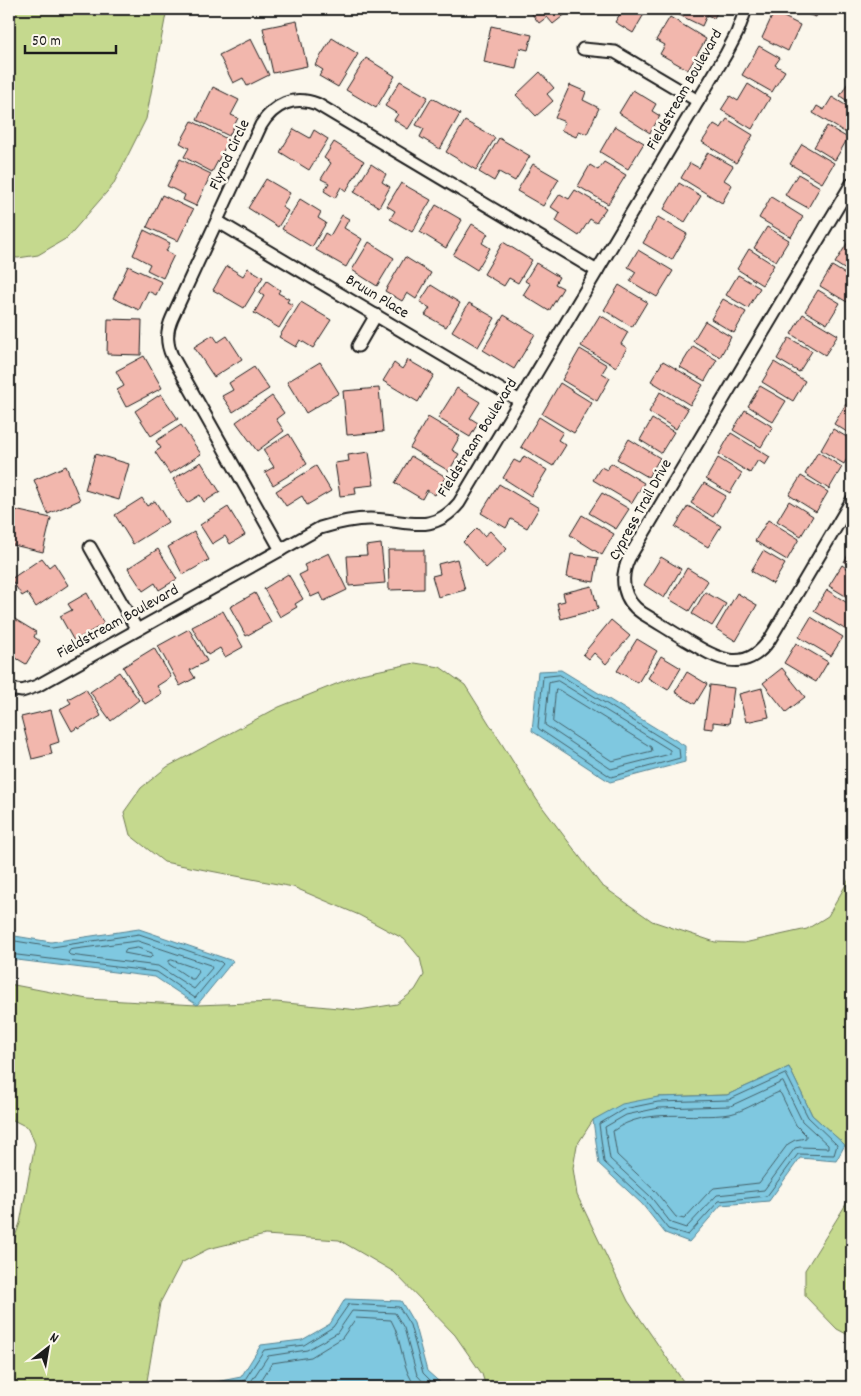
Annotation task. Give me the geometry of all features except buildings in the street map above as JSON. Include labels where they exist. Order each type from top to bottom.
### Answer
[{"type":"street","name":"Fieldstream Boulevard","points":[[9,689],[22,691],[37,686],[312,532],[338,522],[376,519],[420,524],[431,523],[440,520],[452,512],[460,503],[698,101],[730,46],[746,9]]},
{"type":"street","points":[[583,49],[615,52],[698,101]]},
{"type":"street","name":"Flyrod Circle","points":[[281,550],[172,356],[167,334],[170,321],[265,119],[272,111],[284,103],[293,100],[304,100],[317,104],[597,270]]},
{"type":"street","name":"Cypress Trail Drive","points":[[852,183],[629,558],[623,578],[628,598],[634,607],[642,613],[714,656],[730,661],[748,658],[760,650],[770,638],[852,500]]},
{"type":"street","name":"Bruun Place","points":[[217,221],[520,401]]},
{"type":"street","points":[[358,346],[376,315]]},
{"type":"street","points":[[90,547],[137,630]]},
{"type":"green space","points":[[9,9],[167,9],[146,119],[113,185],[67,238],[38,255],[18,258],[9,257]]},
{"type":"green space","points":[[415,663],[440,667],[465,685],[537,800],[601,885],[652,921],[715,942],[744,943],[807,929],[828,916],[852,874],[852,1176],[845,1145],[812,1115],[789,1067],[727,1095],[658,1097],[593,1120],[577,1145],[573,1168],[577,1195],[628,1301],[687,1387],[486,1387],[482,1374],[455,1335],[394,1272],[339,1240],[265,1235],[208,1249],[181,1263],[160,1303],[146,1387],[9,1387],[9,1253],[20,1223],[35,1144],[29,1128],[9,1118],[9,984],[87,999],[197,1005],[276,1002],[359,1010],[397,1004],[415,990],[424,975],[420,958],[404,939],[359,915],[293,887],[164,862],[130,835],[124,812],[141,788],[167,767],[279,707],[361,674]]},
{"type":"green space","points":[[852,1179],[852,1337],[837,1329],[805,1296],[805,1270],[848,1201]]},
{"type":"water","points":[[561,670],[685,746],[685,762],[610,782],[532,731],[538,671]]},
{"type":"water","points":[[139,929],[233,961],[197,1005],[155,977],[9,959],[9,935],[51,942]]},
{"type":"water","points":[[789,1067],[812,1115],[845,1145],[836,1161],[800,1158],[769,1201],[721,1205],[689,1242],[665,1233],[642,1204],[599,1164],[593,1120],[622,1104],[658,1097],[727,1095]]},
{"type":"water","points":[[345,1299],[401,1301],[414,1323],[427,1371],[445,1387],[204,1387],[206,1384],[241,1377],[261,1345],[302,1340],[330,1324]]}]
